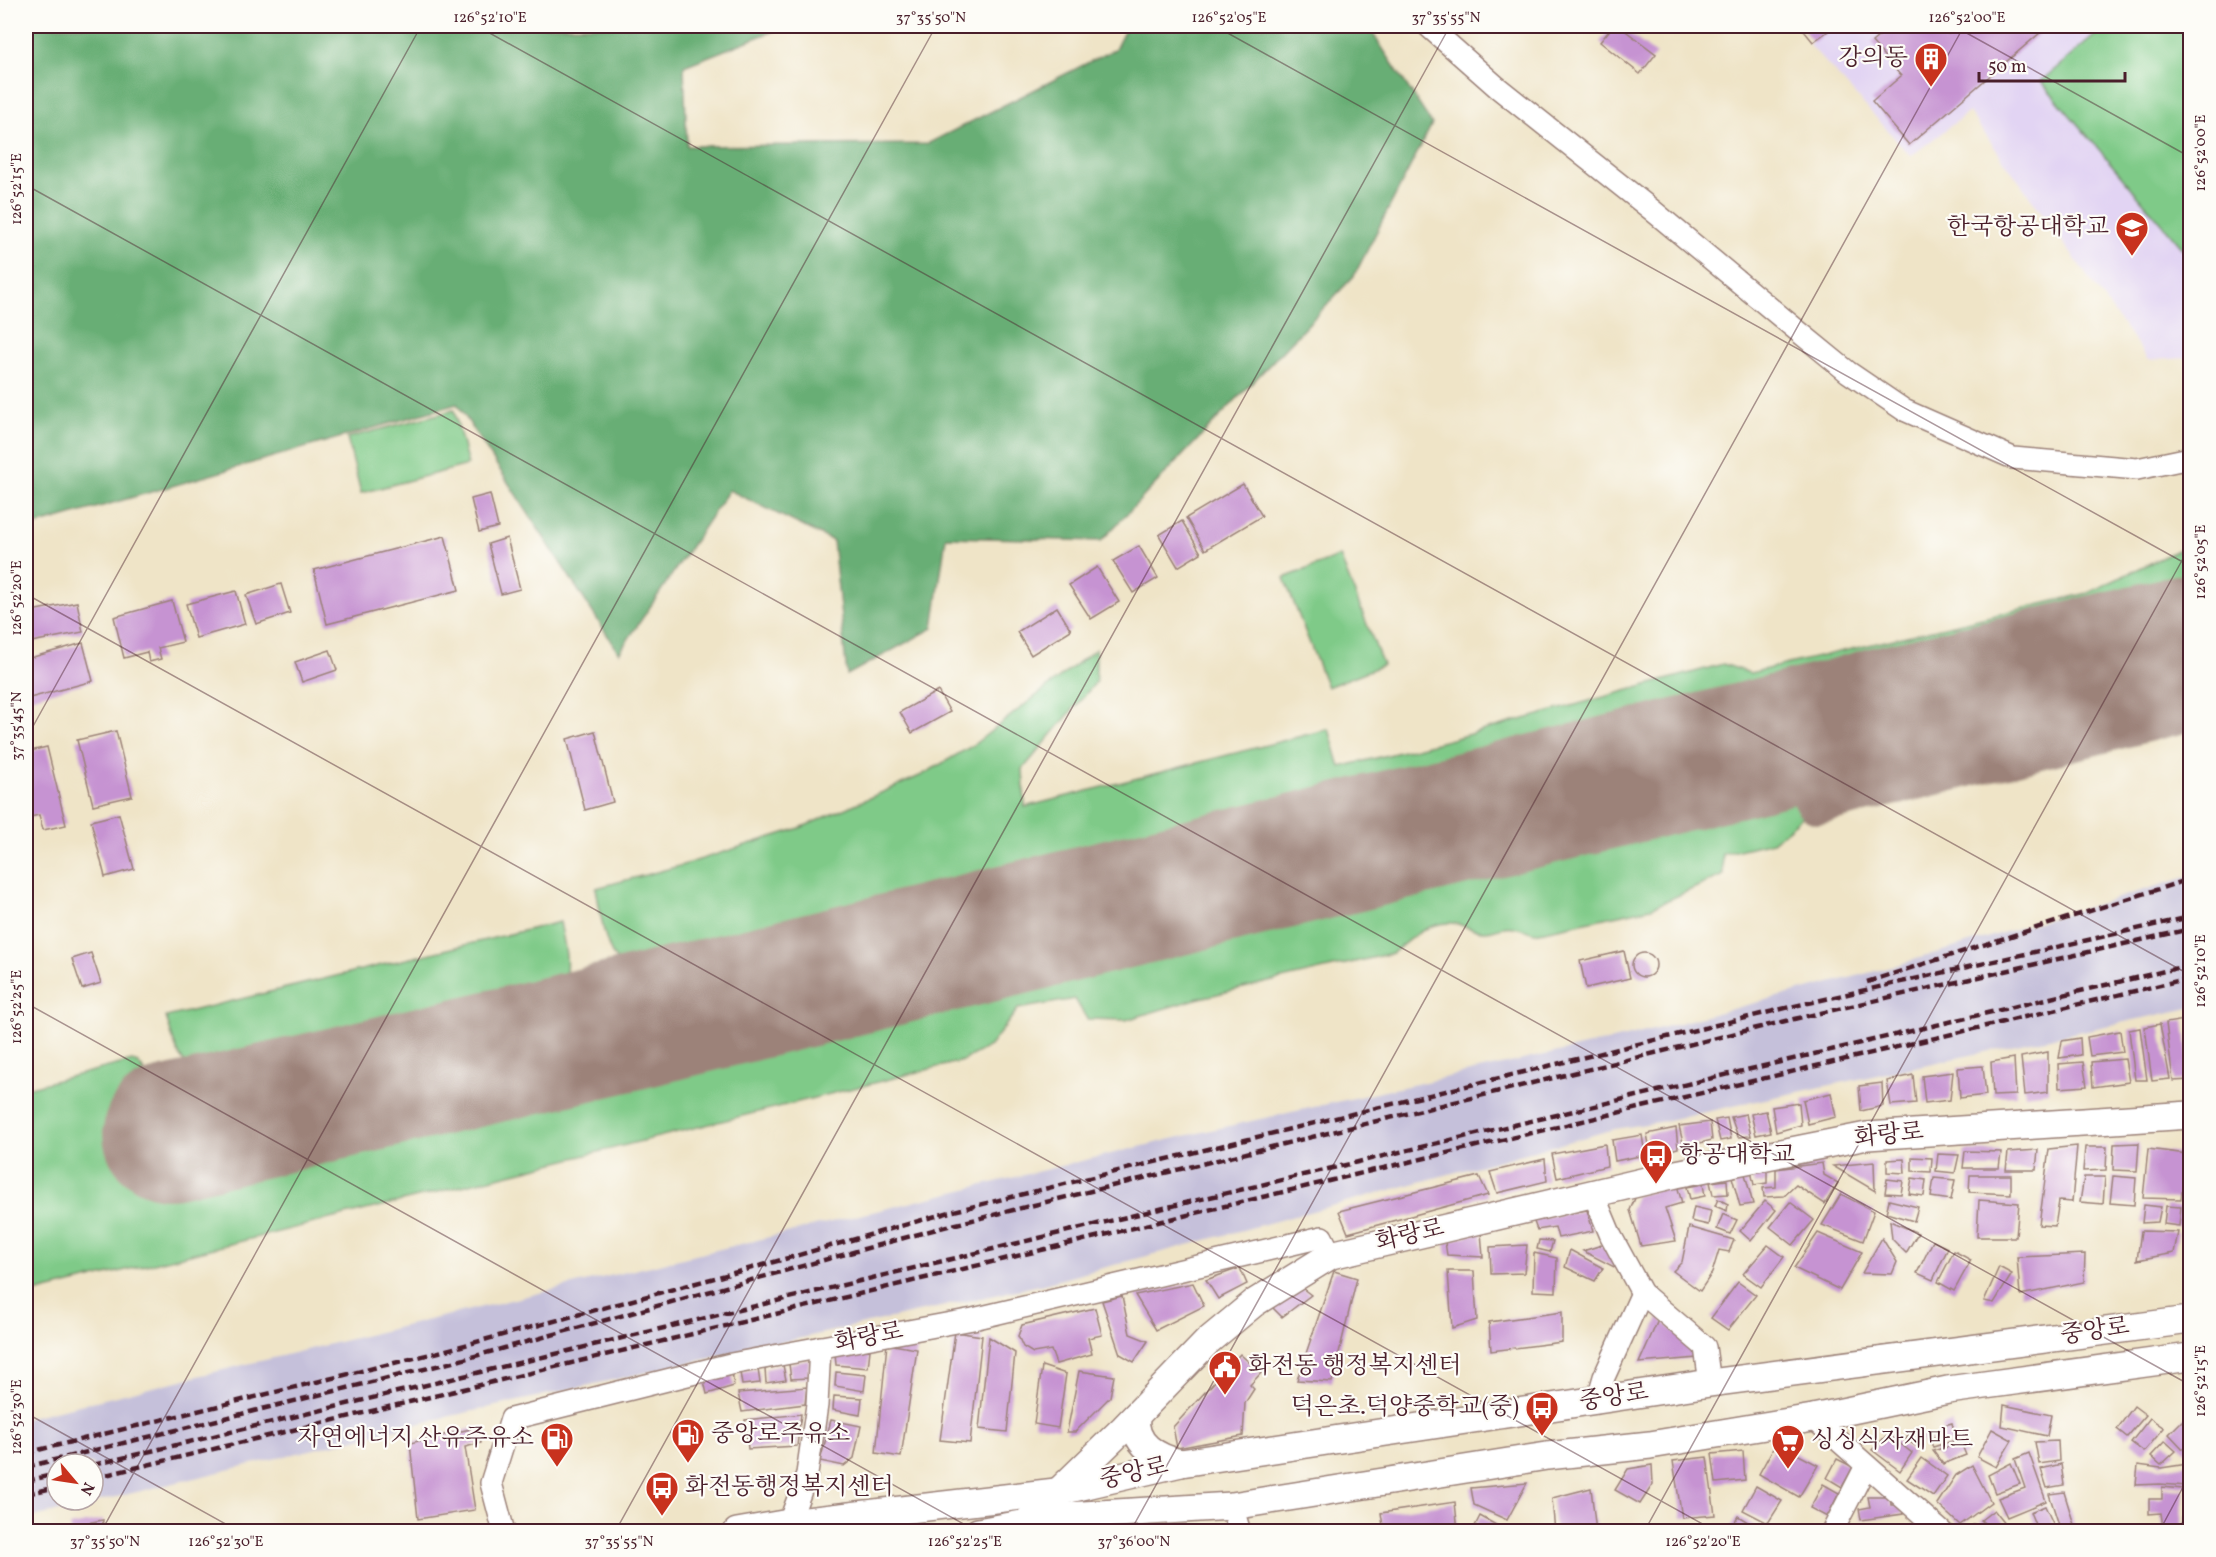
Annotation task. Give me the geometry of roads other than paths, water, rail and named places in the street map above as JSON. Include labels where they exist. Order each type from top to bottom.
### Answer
[{"type":"main road","name":"화랑로","points":[[1021,1528],[1136,1416],[1208,1341],[1254,1303],[1331,1255],[1593,1193],[1867,1136],[2190,1115]]},
{"type":"main road","name":"중앙로","points":[[737,1532],[789,1523],[1056,1492],[1181,1463],[1710,1383],[2190,1320]]},
{"type":"main road","name":"중앙로","points":[[978,1532],[1021,1528],[1066,1516],[1236,1519],[1547,1456],[1650,1445],[1813,1418],[1948,1390],[2190,1357]]},
{"type":"main road","points":[[1136,1416],[1136,1430],[1142,1442],[1155,1454],[1181,1463]]},
{"type":"street","points":[[1428,26],[1497,87],[1652,210],[1848,372],[1904,410],[2013,458],[2137,469],[2190,458]]},
{"type":"street","points":[[1593,1193],[1611,1236],[1642,1293],[1705,1347],[1710,1383]]},
{"type":"street","name":"화랑로","points":[[504,1532],[491,1483],[511,1419],[731,1364],[973,1319],[1322,1237],[1331,1255]]},
{"type":"street","points":[[1597,1401],[1604,1377],[1642,1293]]},
{"type":"street","points":[[789,1523],[807,1474],[817,1405],[819,1347]]},
{"type":"street","points":[[1813,1418],[1942,1532]]},
{"type":"street","points":[[1832,1532],[1866,1466]]},
{"type":"railway","points":[[1867,982],[2190,879]]},
{"type":"railway","points":[[26,1453],[439,1352],[950,1212],[1790,1007],[2190,917]]},
{"type":"railway","points":[[26,1467],[457,1361],[944,1227],[1794,1019],[2190,929]]},
{"type":"railway","points":[[105,1462],[2190,965]]},
{"type":"railway","points":[[105,1475],[1379,1169],[2190,978]]},
{"type":"railway","points":[[26,1481],[45,1477]]},
{"type":"railway","points":[[26,1494],[45,1490]]},
{"type":"place","name":"강의동","points":[[1931,88]]},
{"type":"place","name":"한국항공대학교","points":[[2132,257]]},
{"type":"place","name":"항공대학교","points":[[1656,1185]]},
{"type":"place","name":"화전동 행정복지센터","points":[[1225,1396]]},
{"type":"place","name":"덕은초.덕양중학교(중)","points":[[1542,1437]]},
{"type":"place","name":"중앙로주유소","points":[[688,1464]]},
{"type":"place","name":"자연에너지 산유주유소","points":[[557,1468]]},
{"type":"place","name":"싱싱식자재마트","points":[[1788,1470]]},
{"type":"place","name":"화전동행정복지센터","points":[[662,1517]]}]
